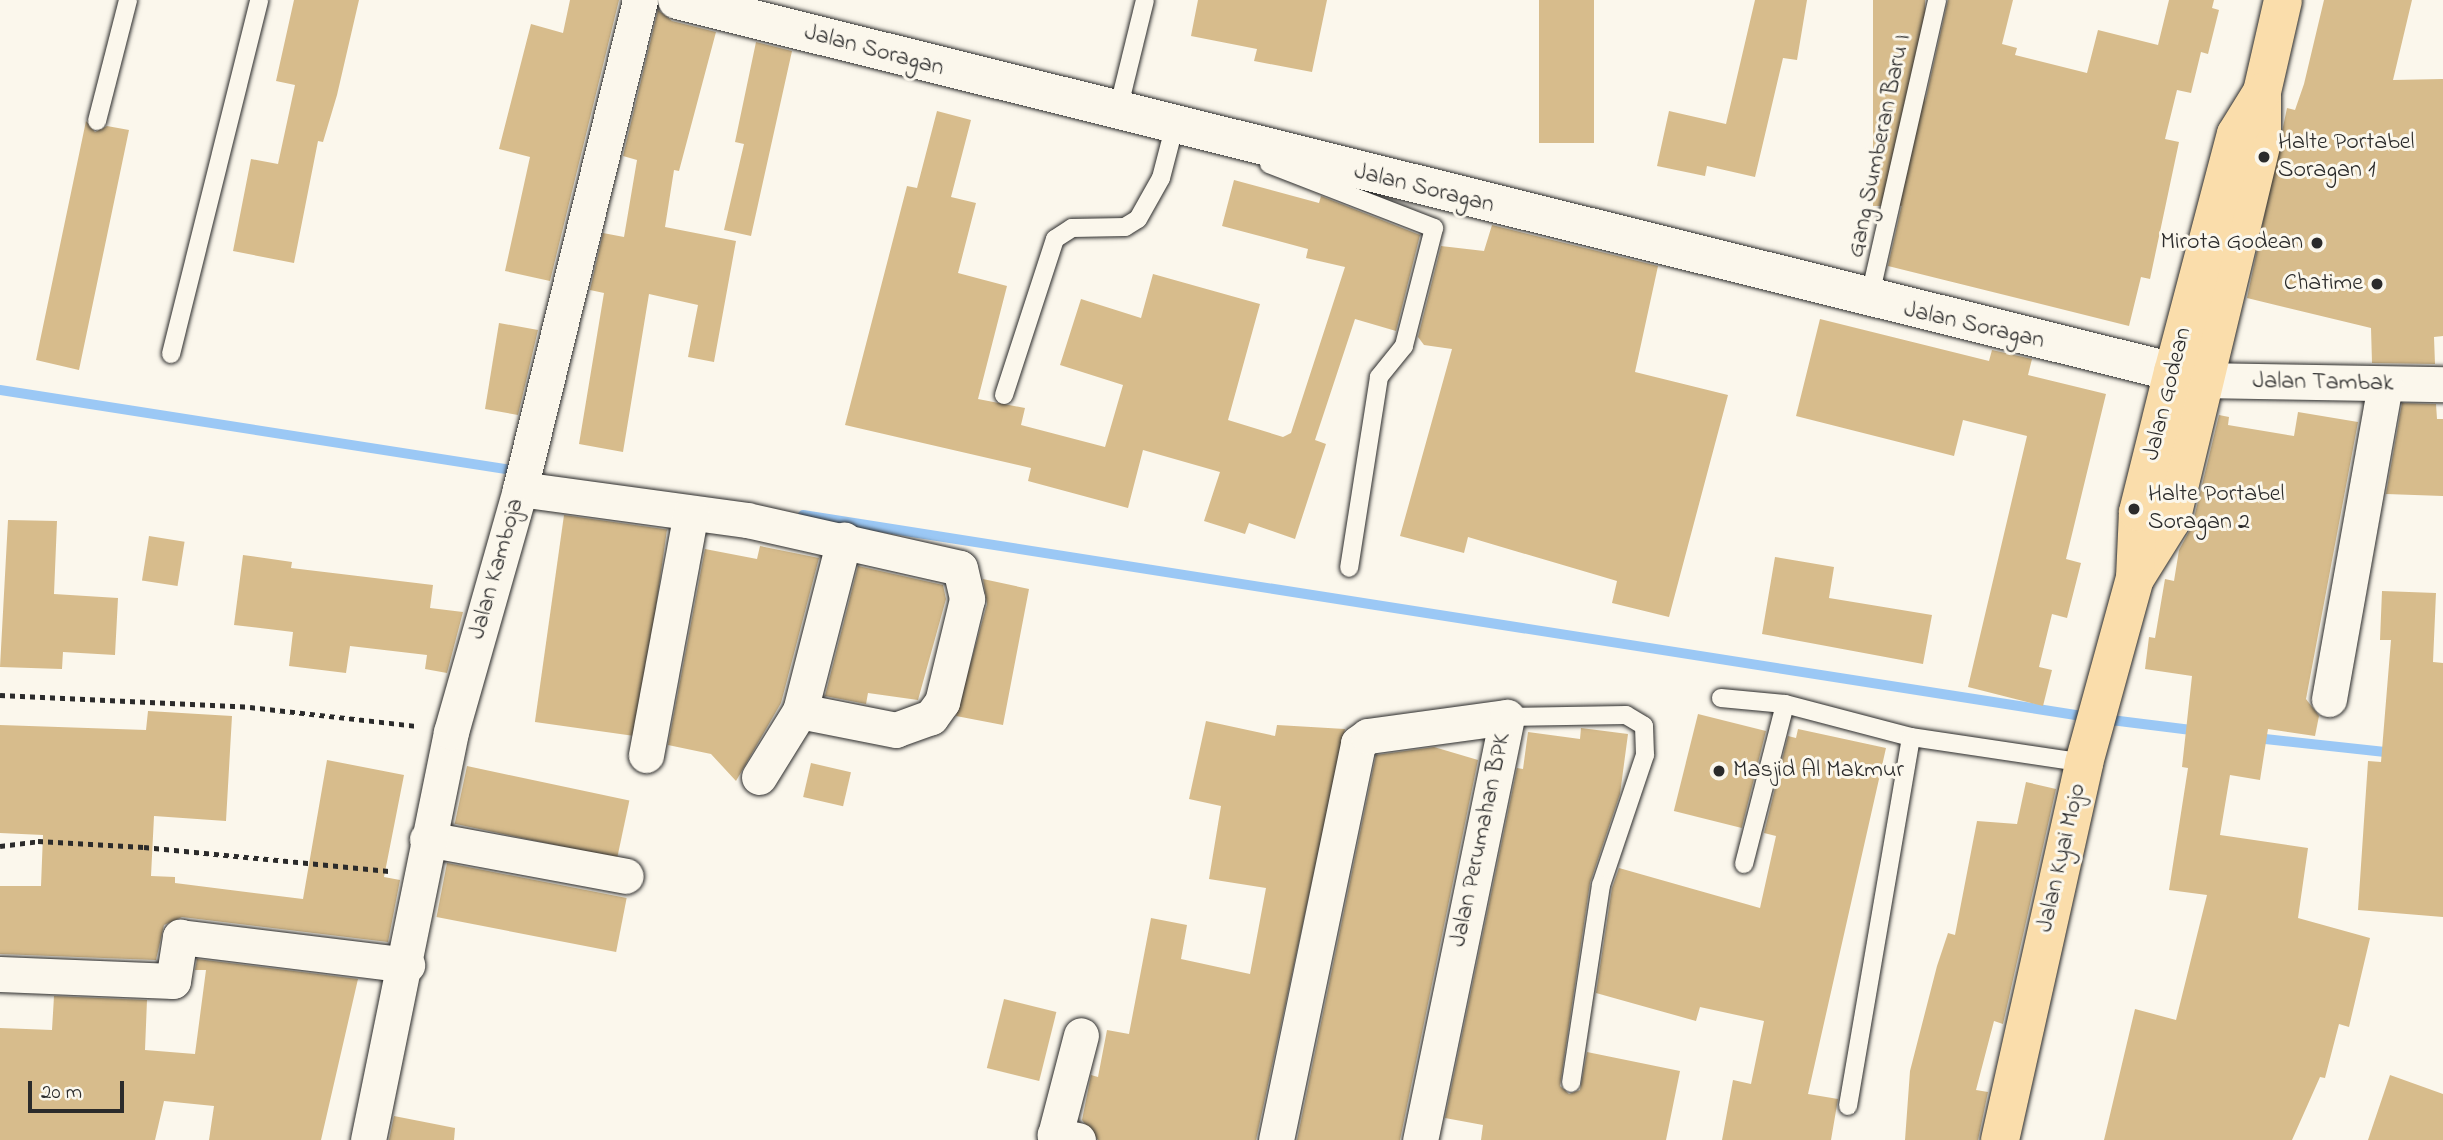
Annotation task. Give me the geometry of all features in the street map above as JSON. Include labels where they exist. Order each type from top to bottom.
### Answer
[{"type":"main road","name":"Jalan Godean","points":[[2135,578],[2171,521],[2188,376],[2262,141],[2262,92],[2283,0]]},
{"type":"main road","name":"Jalan Kyai Mojo","points":[[2000,1140],[2087,756],[2135,578]]},
{"type":"street","name":"Jalan Kamboja","points":[[368,1140],[407,965],[420,874],[451,732],[521,482],[640,0]]},
{"type":"street","name":"Jalan Soragan","points":[[677,0],[1117,114],[1869,302],[2188,376]]},
{"type":"street","name":"Jalan Tambak","points":[[2188,376],[2385,385],[2443,384]]},
{"type":"street","points":[[2329,699],[2385,385]]},
{"type":"street","points":[[521,482],[844,540],[965,573],[967,599],[937,711],[914,727],[872,728],[800,711]]},
{"type":"street","points":[[646,755],[691,513]]},
{"type":"street","points":[[759,777],[800,711],[844,540]]},
{"type":"street","name":"Jalan Perumahan BPK","points":[[1276,1140],[1358,743],[1368,736],[1507,717],[1420,1140]]},
{"type":"street","points":[[427,839],[626,876]]},
{"type":"street","points":[[0,974],[173,981],[180,937],[407,965]]},
{"type":"street","points":[[1078,1140],[1055,1135],[1081,1035]]},
{"type":"lane","points":[[97,121],[128,0]]},
{"type":"lane","points":[[171,354],[259,0]]},
{"type":"lane","points":[[1117,114],[1144,0]]},
{"type":"lane","name":"Gang Sumberan Baru I","points":[[1869,302],[1937,0]]},
{"type":"lane","points":[[1004,395],[1055,239],[1072,228],[1125,227],[1138,219],[1161,178],[1174,128],[1434,228],[1404,346],[1379,377],[1349,568]]},
{"type":"lane","points":[[1721,698],[1785,704],[1911,737],[2087,756]]},
{"type":"lane","points":[[1744,864],[1785,704]]},
{"type":"lane","points":[[1507,717],[1626,715],[1644,726],[1645,755],[1601,885],[1572,1083]]},
{"type":"lane","points":[[1848,1106],[1911,737]]},
{"type":"path","points":[[0,695],[250,707],[451,732]]},
{"type":"path","points":[[0,846],[38,841],[144,847],[420,874]]},
{"type":"building","points":[[294,0],[359,0],[337,95],[323,142],[318,141],[294,263],[233,251],[251,159],[278,164],[295,85],[276,81]]},
{"type":"building","points":[[570,0],[619,0],[550,281],[505,271],[530,157],[499,149],[531,24],[563,33]]},
{"type":"building","points":[[1198,0],[1327,0],[1312,72],[1254,61],[1257,49],[1191,36]]},
{"type":"building","points":[[1539,0],[1594,0],[1594,143],[1539,143]]},
{"type":"building","points":[[1755,0],[1807,0],[1797,60],[1783,58],[1755,177],[1707,166],[1705,176],[1657,166],[1669,111],[1726,124]]},
{"type":"building","points":[[1873,0],[1925,0],[1925,206],[1873,206]]},
{"type":"building","points":[[1948,0],[2013,0],[2002,44],[2017,48],[2015,55],[2087,73],[2098,30],[2158,45],[2169,0],[2214,0],[2212,8],[2219,10],[2208,54],[2201,52],[2191,93],[2177,90],[2165,139],[2179,142],[2150,279],[2141,277],[2129,326],[1888,266]]},
{"type":"building","points":[[2324,0],[2412,0],[2393,80],[2443,79],[2443,336],[2434,337],[2435,364],[2372,363],[2371,328],[2247,298],[2287,108],[2295,110],[2304,84]]},
{"type":"building","points":[[658,10],[672,21],[716,32],[679,171],[674,170],[665,227],[736,241],[714,362],[688,357],[698,305],[649,294],[623,452],[579,444],[604,293],[590,290],[603,233],[624,237],[637,160],[623,156]]},
{"type":"building","points":[[756,42],[792,51],[751,236],[724,230],[744,144],[735,142]]},
{"type":"building","points":[[937,111],[971,120],[951,197],[976,203],[958,273],[1007,286],[978,399],[1025,408],[1021,425],[1105,447],[1123,385],[1060,365],[1081,299],[1141,318],[1153,274],[1260,304],[1228,420],[1283,437],[1291,433],[1345,267],[1306,258],[1308,249],[1222,226],[1234,180],[1319,203],[1321,196],[1420,235],[1396,331],[1355,319],[1315,440],[1326,444],[1295,539],[1249,523],[1245,534],[1204,521],[1220,472],[1143,450],[1128,508],[1028,481],[1031,468],[845,425],[907,186],[917,188]]},
{"type":"building","points":[[86,121],[95,132],[107,126],[129,130],[79,370],[36,360]]},
{"type":"building","points":[[1492,225],[1658,266],[1635,372],[1728,395],[1669,617],[1612,603],[1617,581],[1468,537],[1464,553],[1400,536],[1452,349],[1424,345],[1418,337],[1441,246],[1484,251]]},
{"type":"building","points":[[1820,319],[1989,361],[1992,350],[2032,359],[2028,375],[2106,394],[2066,559],[2081,563],[2067,618],[2052,614],[2039,667],[2052,670],[2043,706],[1968,687],[2027,436],[1963,420],[1954,456],[1796,416]]},
{"type":"building","points":[[499,323],[538,330],[518,415],[485,409]]},
{"type":"building","points":[[2402,403],[2436,404],[2437,419],[2443,419],[2443,496],[2386,494]]},
{"type":"building","points":[[2298,412],[2358,422],[2306,699],[2319,716],[2315,736],[2268,729],[2260,780],[2230,775],[2220,835],[2308,848],[2298,918],[2370,938],[2349,1027],[2339,1024],[2325,1078],[2320,1077],[2292,1140],[2104,1140],[2135,1009],[2176,1020],[2207,895],[2169,890],[2188,768],[2182,767],[2192,676],[2145,669],[2149,637],[2155,638],[2165,579],[2174,581],[2179,550],[2192,526],[2219,415],[2229,417],[2228,425],[2294,436]]},
{"type":"building","points":[[564,515],[667,529],[638,736],[535,722]]},
{"type":"building","points":[[8,520],[57,521],[54,594],[118,598],[115,655],[63,652],[62,669],[0,667]]},
{"type":"building","points":[[149,536],[185,542],[178,586],[142,580]]},
{"type":"building","points":[[760,546],[819,558],[781,703],[736,781],[711,754],[668,745],[705,549],[757,559]]},
{"type":"building","points":[[243,555],[292,562],[291,568],[433,585],[430,608],[463,612],[447,673],[425,669],[427,655],[350,646],[346,673],[289,666],[293,632],[234,625]]},
{"type":"building","points":[[1775,557],[1834,567],[1829,598],[1932,615],[1923,664],[1762,634]]},
{"type":"building","points":[[858,566],[943,585],[946,599],[918,700],[868,693],[866,704],[825,696]]},
{"type":"building","points":[[983,579],[1029,589],[1003,725],[956,716],[987,604]]},
{"type":"building","points":[[2382,591],[2436,593],[2433,662],[2443,663],[2443,917],[2358,910],[2368,761],[2381,762],[2391,640],[2380,640]]},
{"type":"building","points":[[148,711],[232,716],[226,821],[154,816],[151,876],[175,877],[175,883],[303,899],[327,760],[404,775],[384,877],[400,880],[388,942],[182,917],[164,925],[156,960],[0,954],[0,886],[41,886],[43,835],[0,833],[0,725],[146,730]]},
{"type":"building","name":"Masjid Al Makmur","points":[[1698,714],[1766,731],[1742,828],[1674,811]]},
{"type":"building","points":[[1206,721],[1275,736],[1277,725],[1345,729],[1256,1140],[1098,1140],[1082,1120],[1091,1075],[1098,1077],[1107,1030],[1129,1034],[1151,918],[1187,925],[1181,959],[1250,974],[1266,888],[1209,879],[1221,806],[1189,799]]},
{"type":"building","points":[[1581,728],[1628,734],[1620,794],[1590,883],[1560,1086],[1569,1094],[1580,1090],[1587,1052],[1680,1071],[1666,1140],[1481,1140],[1483,1125],[1445,1118],[1517,768],[1523,769],[1528,732],[1580,739]]},
{"type":"building","points":[[1798,729],[1886,748],[1808,1094],[1838,1099],[1831,1140],[1722,1140],[1733,1080],[1751,1084],[1764,1021],[1700,1007],[1696,1021],[1596,993],[1612,888],[1619,868],[1760,908],[1776,836],[1764,833],[1788,736],[1796,738]]},
{"type":"building","points":[[1434,747],[1478,760],[1400,1140],[1297,1140],[1376,755]]},
{"type":"building","points":[[811,763],[851,772],[843,806],[803,797]]},
{"type":"building","points":[[467,766],[629,801],[617,858],[455,824]]},
{"type":"building","points":[[2026,782],[2056,789],[2003,1024],[1994,1021],[1976,1090],[1988,1092],[1978,1140],[1905,1140],[1910,1071],[1937,966],[1948,933],[1955,935],[1977,821],[2017,824]]},
{"type":"building","points":[[447,863],[627,898],[616,952],[437,917]]},
{"type":"building","points":[[197,959],[358,979],[321,1140],[209,1140],[214,1106],[164,1101],[155,1140],[0,1140],[0,1028],[52,1030],[54,996],[147,1000],[145,1050],[195,1054],[206,970],[195,970]]},
{"type":"building","points":[[1004,999],[1056,1012],[1039,1081],[987,1068]]},
{"type":"building","points":[[2390,1075],[2443,1094],[2443,1140],[2368,1140]]},
{"type":"building","points":[[394,1116],[455,1128],[454,1140],[389,1140]]},
{"type":"waterway","points":[[0,390],[518,471]]},
{"type":"waterway","points":[[803,515],[2088,717]]},
{"type":"waterway","points":[[2103,719],[2199,731]]},
{"type":"waterway","points":[[2256,738],[2394,753]]},
{"type":"place","name":"Halte Portabel Soragan 1","points":[[2264,157]]},
{"type":"place","name":"Mirota Godean","points":[[2317,243]]},
{"type":"place","name":"Chatime","points":[[2377,284]]},
{"type":"place","name":"Halte Portabel Soragan 2","points":[[2134,509]]},
{"type":"place","name":"Masjid Al Makmur","points":[[1719,771]]}]
